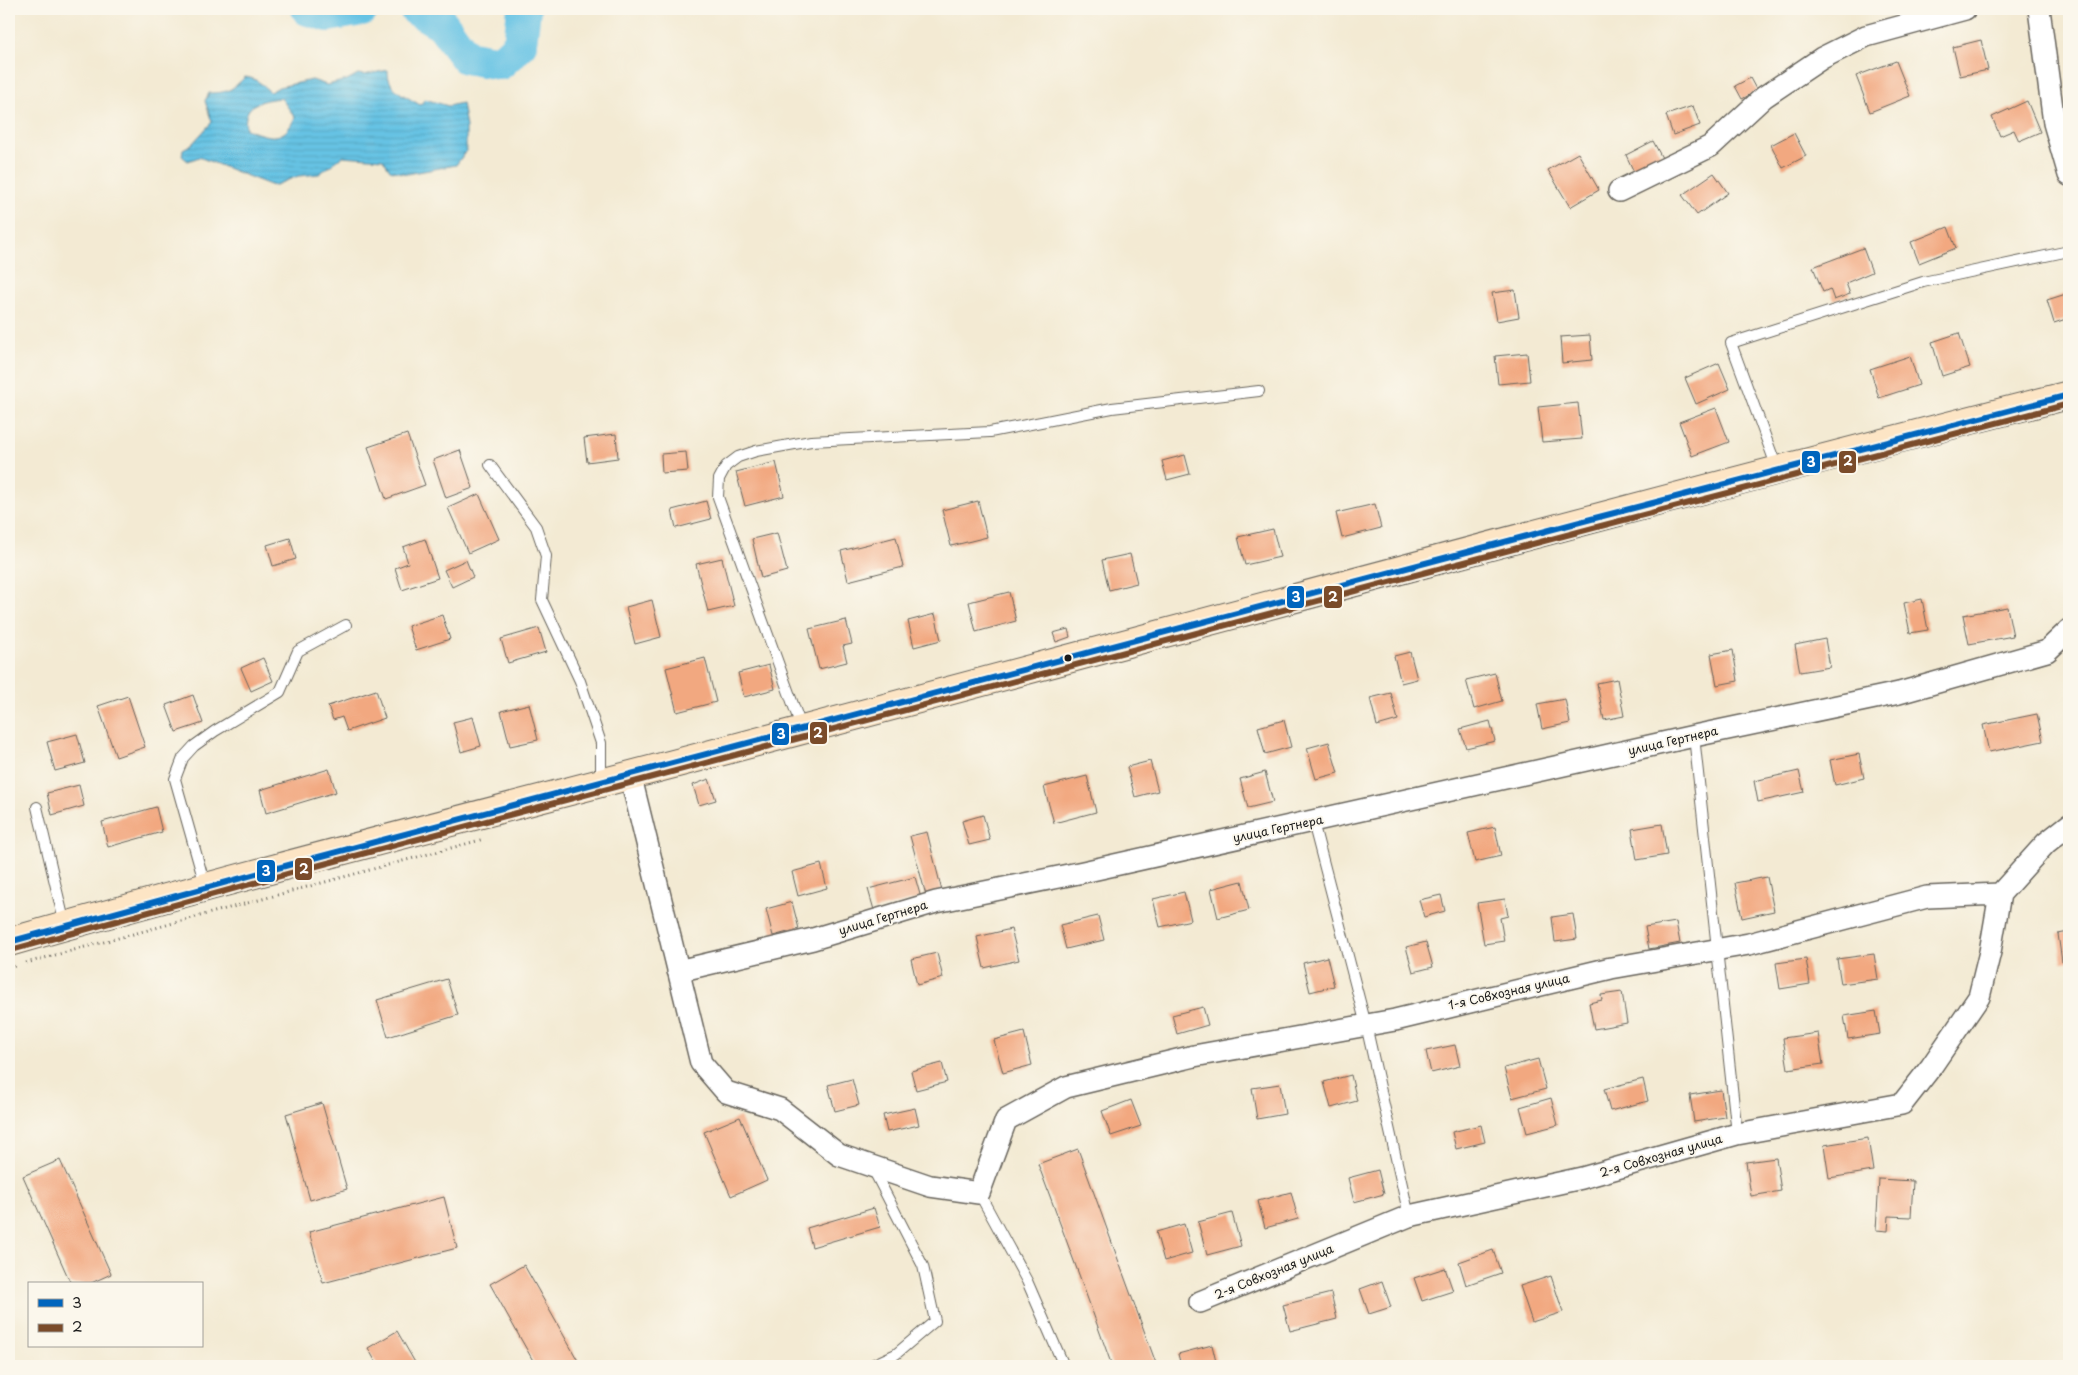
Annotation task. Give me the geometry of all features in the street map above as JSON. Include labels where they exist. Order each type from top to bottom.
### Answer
[{"type":"main road","points":[[9,942],[205,886],[803,730],[1777,469],[2069,395]]},
{"type":"street","points":[[1619,191],[1711,146],[1764,98],[1822,58],[1866,36],[1965,9]]},
{"type":"street","points":[[2039,9],[2054,123],[2069,175]]},
{"type":"street","name":"улица Гертнера","points":[[678,971],[813,939],[936,902],[1083,872],[1694,736],[1899,693],[2047,651],[2069,630]]},
{"type":"street","points":[[630,774],[701,1063],[726,1092],[780,1110],[838,1155],[930,1186],[980,1193]]},
{"type":"street","points":[[2000,894],[2046,843],[2069,825]]},
{"type":"street","name":"1-я Совхозная улица","points":[[980,1193],[1006,1120],[1066,1087],[1194,1056],[1366,1025],[1611,968],[1749,944],[1927,897],[2000,894]]},
{"type":"street","name":"2-я Совхозная улица","points":[[1200,1302],[1409,1216],[1582,1178],[1737,1134],[1902,1104],[1932,1067],[1979,997],[1990,952],[2000,894]]},
{"type":"lane","points":[[1777,469],[1731,343],[1923,282],[2069,251]]},
{"type":"lane","points":[[803,730],[718,497],[719,479],[726,466],[738,457],[756,451],[811,441],[990,432],[1112,408],[1259,390]]},
{"type":"lane","points":[[490,465],[536,527],[546,556],[542,600],[580,681],[601,743],[600,782]]},
{"type":"lane","points":[[205,886],[175,779],[183,758],[194,746],[215,731],[280,692],[298,651],[346,625]]},
{"type":"lane","points":[[1694,736],[1737,1134]]},
{"type":"lane","points":[[36,807],[65,926]]},
{"type":"lane","points":[[1313,822],[1366,1025],[1409,1216]]},
{"type":"lane","points":[[870,1366],[896,1354],[935,1321],[923,1266],[871,1166]]},
{"type":"lane","points":[[980,1193],[1027,1281],[1064,1366]]},
{"type":"water","points":[[388,70],[388,77],[394,87],[420,105],[425,99],[448,106],[462,103],[466,127],[466,151],[456,165],[407,174],[390,170],[383,159],[343,156],[319,174],[298,176],[273,186],[199,157],[188,161],[182,156],[183,149],[192,144],[212,122],[205,101],[209,93],[229,90],[245,77],[256,80],[270,92],[279,87],[312,80],[327,85],[347,80],[358,74],[364,75]],"holes":[[[281,98],[295,117],[291,126],[280,135],[268,136],[246,129],[247,113],[250,108],[267,100]]]},
{"type":"building","points":[[1981,40],[1988,70],[1960,76],[1953,47]]},
{"type":"building","points":[[1896,61],[1910,96],[1870,112],[1856,76]]},
{"type":"building","points":[[1750,78],[1757,91],[1742,99],[1735,86]]},
{"type":"building","points":[[2027,101],[2040,132],[2019,141],[2014,130],[2000,136],[1992,117]]},
{"type":"building","points":[[1693,106],[1700,125],[1673,135],[1666,115]]},
{"type":"building","points":[[1794,133],[1806,156],[1783,168],[1771,145]]},
{"type":"building","points":[[1653,141],[1662,158],[1634,172],[1626,155]]},
{"type":"building","points":[[1578,153],[1599,190],[1570,207],[1548,170]]},
{"type":"building","points":[[1714,173],[1728,193],[1697,215],[1682,195]]},
{"type":"building","points":[[1948,227],[1956,248],[1919,263],[1911,242]]},
{"type":"building","points":[[1863,248],[1872,272],[1846,283],[1850,294],[1834,300],[1830,289],[1823,292],[1813,267]]},
{"type":"building","points":[[1515,290],[1519,317],[1497,321],[1492,293]]},
{"type":"building","points":[[2069,293],[2069,318],[2054,323],[2047,300]]},
{"type":"building","points":[[1959,333],[1970,367],[1942,376],[1932,342]]},
{"type":"building","points":[[1590,335],[1592,360],[1562,363],[1560,337]]},
{"type":"building","points":[[1527,353],[1530,381],[1498,384],[1495,356]]},
{"type":"building","points":[[1910,356],[1919,385],[1879,398],[1870,369]]},
{"type":"building","points":[[1719,363],[1730,389],[1696,404],[1685,378]]},
{"type":"building","points":[[1578,403],[1582,439],[1542,442],[1538,407]]},
{"type":"building","points":[[1716,408],[1729,442],[1692,456],[1679,422]]},
{"type":"building","points":[[407,434],[425,485],[386,499],[368,447]]},
{"type":"building","points":[[616,434],[618,458],[587,462],[584,438]]},
{"type":"building","points":[[460,450],[473,488],[446,498],[433,460]]},
{"type":"building","points":[[686,452],[688,471],[662,473],[661,454]]},
{"type":"building","points":[[1185,455],[1190,474],[1167,480],[1162,461]]},
{"type":"building","points":[[776,462],[784,496],[745,506],[736,472]]},
{"type":"building","points":[[479,494],[499,539],[468,553],[448,508]]},
{"type":"building","points":[[706,501],[711,519],[676,528],[672,510]]},
{"type":"building","points":[[978,501],[987,537],[951,546],[942,510]]},
{"type":"building","points":[[1375,504],[1381,528],[1342,538],[1336,513]]},
{"type":"building","points":[[1273,529],[1280,557],[1245,565],[1238,537]]},
{"type":"building","points":[[777,533],[787,571],[761,578],[752,539]]},
{"type":"building","points":[[896,537],[903,567],[848,581],[841,551]]},
{"type":"building","points":[[290,538],[296,559],[273,566],[267,545]]},
{"type":"building","points":[[425,539],[438,578],[402,590],[395,568],[408,563],[403,547]]},
{"type":"building","points":[[1130,554],[1137,583],[1109,590],[1102,560]]},
{"type":"building","points":[[722,558],[734,606],[708,612],[696,564]]},
{"type":"building","points":[[466,560],[473,577],[452,587],[444,570]]},
{"type":"building","points":[[1009,592],[1016,621],[976,632],[969,602]]},
{"type":"building","points":[[1922,599],[1928,630],[1910,633],[1904,603]]},
{"type":"building","points":[[652,600],[661,637],[635,644],[626,607]]},
{"type":"building","points":[[2007,607],[2013,636],[1969,644],[1963,615]]},
{"type":"building","points":[[935,614],[941,640],[914,647],[908,621]]},
{"type":"building","points":[[442,615],[450,639],[416,650],[408,626]]},
{"type":"building","points":[[846,620],[852,644],[843,646],[847,662],[819,669],[809,629]]},
{"type":"building","points":[[539,628],[546,652],[508,663],[501,639]]},
{"type":"building","points":[[1068,629],[1070,637],[1056,642],[1053,633]]},
{"type":"building","points":[[1825,639],[1830,667],[1800,672],[1795,645]]},
{"type":"building","points":[[1733,650],[1738,681],[1717,685],[1711,654]]},
{"type":"building","points":[[1410,652],[1417,679],[1401,683],[1394,656]]},
{"type":"building","points":[[263,658],[273,681],[251,691],[241,668]]},
{"type":"building","points":[[705,658],[716,702],[677,712],[666,668]]},
{"type":"building","points":[[769,665],[775,689],[744,697],[738,673]]},
{"type":"building","points":[[1495,673],[1502,701],[1474,709],[1466,680]]},
{"type":"building","points":[[1617,679],[1624,716],[1604,720],[1597,683]]},
{"type":"building","points":[[376,690],[385,718],[347,731],[342,717],[333,720],[328,706]]},
{"type":"building","points":[[1391,693],[1398,720],[1377,726],[1370,698]]},
{"type":"building","points":[[193,695],[203,723],[176,732],[166,705]]},
{"type":"building","points":[[128,696],[145,747],[116,757],[98,706]]},
{"type":"building","points":[[1565,699],[1570,723],[1542,729],[1537,704]]},
{"type":"building","points":[[529,704],[538,740],[510,746],[501,711]]},
{"type":"building","points":[[2037,714],[2043,741],[1989,752],[1983,725]]},
{"type":"building","points":[[473,717],[481,746],[461,752],[453,722]]},
{"type":"building","points":[[1284,720],[1291,747],[1265,754],[1258,727]]},
{"type":"building","points":[[1490,721],[1495,741],[1466,748],[1460,729]]},
{"type":"building","points":[[77,734],[85,763],[55,771],[47,742]]},
{"type":"building","points":[[1329,742],[1338,773],[1316,779],[1307,748]]},
{"type":"building","points":[[1859,754],[1864,778],[1835,785],[1830,760]]},
{"type":"building","points":[[1150,761],[1158,791],[1135,797],[1127,767]]},
{"type":"building","points":[[329,769],[336,792],[266,813],[260,790]]},
{"type":"building","points":[[1799,771],[1804,792],[1758,802],[1754,781]]},
{"type":"building","points":[[1265,772],[1273,802],[1248,808],[1240,779]]},
{"type":"building","points":[[1087,776],[1096,812],[1054,823],[1044,787]]},
{"type":"building","points":[[709,779],[716,800],[699,805],[693,785]]},
{"type":"building","points":[[79,785],[84,806],[52,815],[47,793]]},
{"type":"building","points":[[156,807],[162,832],[108,847],[102,822]]},
{"type":"building","points":[[983,815],[990,840],[969,845],[962,821]]},
{"type":"building","points":[[1662,824],[1667,855],[1637,860],[1632,829]]},
{"type":"building","points":[[1495,827],[1501,856],[1475,862],[1468,833]]},
{"type":"building","points":[[927,832],[943,895],[927,899],[910,836]]},
{"type":"building","points":[[821,864],[827,888],[798,896],[792,872]]},
{"type":"building","points":[[915,877],[921,898],[874,910],[868,889]]},
{"type":"building","points":[[1767,877],[1774,911],[1742,918],[1735,883]]},
{"type":"building","points":[[1242,881],[1249,910],[1218,918],[1211,889]]},
{"type":"building","points":[[1184,892],[1191,920],[1160,927],[1153,899]]},
{"type":"building","points":[[1441,895],[1445,911],[1424,917],[1419,900]]},
{"type":"building","points":[[1505,899],[1508,916],[1500,918],[1504,941],[1484,944],[1477,903]]},
{"type":"building","points":[[792,902],[799,929],[773,936],[766,909]]},
{"type":"building","points":[[1573,914],[1577,939],[1555,942],[1552,917]]},
{"type":"building","points":[[1098,916],[1104,940],[1066,949],[1060,925]]},
{"type":"building","points":[[1676,922],[1680,943],[1649,949],[1645,927]]},
{"type":"building","points":[[1011,929],[1019,960],[984,968],[977,937]]},
{"type":"building","points":[[2069,932],[2069,961],[2062,962],[2058,934]]},
{"type":"building","points":[[1426,942],[1433,967],[1413,972],[1406,947]]},
{"type":"building","points":[[937,953],[943,978],[917,985],[911,959]]},
{"type":"building","points":[[1874,954],[1878,979],[1841,984],[1837,959]]},
{"type":"building","points":[[1327,957],[1334,986],[1310,992],[1303,963]]},
{"type":"building","points":[[1806,959],[1810,984],[1780,989],[1776,963]]},
{"type":"building","points":[[447,979],[458,1015],[388,1037],[377,1000]]},
{"type":"building","points":[[1622,992],[1627,1023],[1594,1029],[1589,1003],[1602,1000],[1601,995]]},
{"type":"building","points":[[1203,1007],[1208,1025],[1177,1034],[1172,1015]]},
{"type":"building","points":[[1876,1011],[1880,1034],[1848,1039],[1844,1016]]},
{"type":"building","points":[[1024,1032],[1032,1065],[1003,1073],[994,1040]]},
{"type":"building","points":[[1818,1033],[1823,1064],[1788,1069],[1783,1038]]},
{"type":"building","points":[[1455,1045],[1460,1066],[1431,1073],[1426,1051]]},
{"type":"building","points":[[1538,1059],[1546,1089],[1512,1098],[1504,1068]]},
{"type":"building","points":[[942,1063],[947,1082],[916,1090],[911,1071]]},
{"type":"building","points":[[1351,1075],[1357,1101],[1331,1108],[1324,1082]]},
{"type":"building","points":[[852,1079],[859,1105],[835,1111],[828,1085]]},
{"type":"building","points":[[1643,1079],[1648,1101],[1610,1111],[1604,1089]]},
{"type":"building","points":[[1280,1084],[1285,1114],[1257,1119],[1252,1088]]},
{"type":"building","points":[[1721,1090],[1725,1117],[1694,1122],[1690,1095]]},
{"type":"building","points":[[1551,1098],[1558,1125],[1527,1133],[1520,1107]]},
{"type":"building","points":[[1131,1100],[1141,1126],[1111,1136],[1102,1111]]},
{"type":"building","points":[[322,1103],[347,1189],[310,1200],[286,1114]]},
{"type":"building","points":[[915,1108],[919,1125],[887,1132],[883,1115]]},
{"type":"building","points":[[740,1117],[767,1180],[731,1196],[704,1132]]},
{"type":"building","points":[[1481,1125],[1485,1142],[1456,1149],[1452,1132]]},
{"type":"building","points":[[1868,1138],[1873,1171],[1829,1178],[1824,1145]]},
{"type":"building","points":[[1078,1149],[1157,1366],[1112,1366],[1038,1164]]},
{"type":"building","points":[[1776,1158],[1781,1191],[1751,1196],[1746,1162]]},
{"type":"building","points":[[60,1160],[111,1274],[93,1282],[70,1282],[23,1176]]},
{"type":"building","points":[[1378,1170],[1384,1194],[1354,1202],[1348,1178]]},
{"type":"building","points":[[1879,1179],[1913,1181],[1911,1217],[1889,1216],[1888,1231],[1876,1230]]},
{"type":"building","points":[[1291,1192],[1298,1219],[1265,1228],[1258,1201]]},
{"type":"building","points":[[444,1197],[457,1248],[323,1283],[309,1232]]},
{"type":"building","points":[[874,1208],[880,1227],[812,1247],[807,1228]]},
{"type":"building","points":[[1232,1213],[1241,1246],[1207,1255],[1198,1222]]},
{"type":"building","points":[[1184,1224],[1192,1253],[1164,1261],[1156,1232]]},
{"type":"building","points":[[1493,1250],[1501,1273],[1466,1285],[1459,1262]]},
{"type":"building","points":[[524,1265],[581,1366],[536,1366],[490,1284]]},
{"type":"building","points":[[1445,1268],[1453,1291],[1422,1301],[1414,1278]]},
{"type":"building","points":[[1551,1276],[1563,1312],[1532,1322],[1520,1286]]},
{"type":"building","points":[[1382,1281],[1391,1307],[1369,1314],[1360,1289]]},
{"type":"building","points":[[1331,1293],[1337,1319],[1290,1331],[1283,1305]]},
{"type":"building","points":[[397,1331],[417,1366],[378,1366],[368,1348]]},
{"type":"building","points":[[1212,1345],[1217,1366],[1181,1366],[1178,1354]]},
{"type":"waterway","points":[[308,9],[328,15],[362,9]]},
{"type":"waterway","points":[[416,9],[442,24],[466,57],[500,63],[520,44],[524,9]]},
{"type":"transit line","name":"3","points":[[9,942],[307,860],[1595,518],[2069,395]]},
{"type":"transit line","name":"2","points":[[11,950],[309,868],[2069,404]]}]
